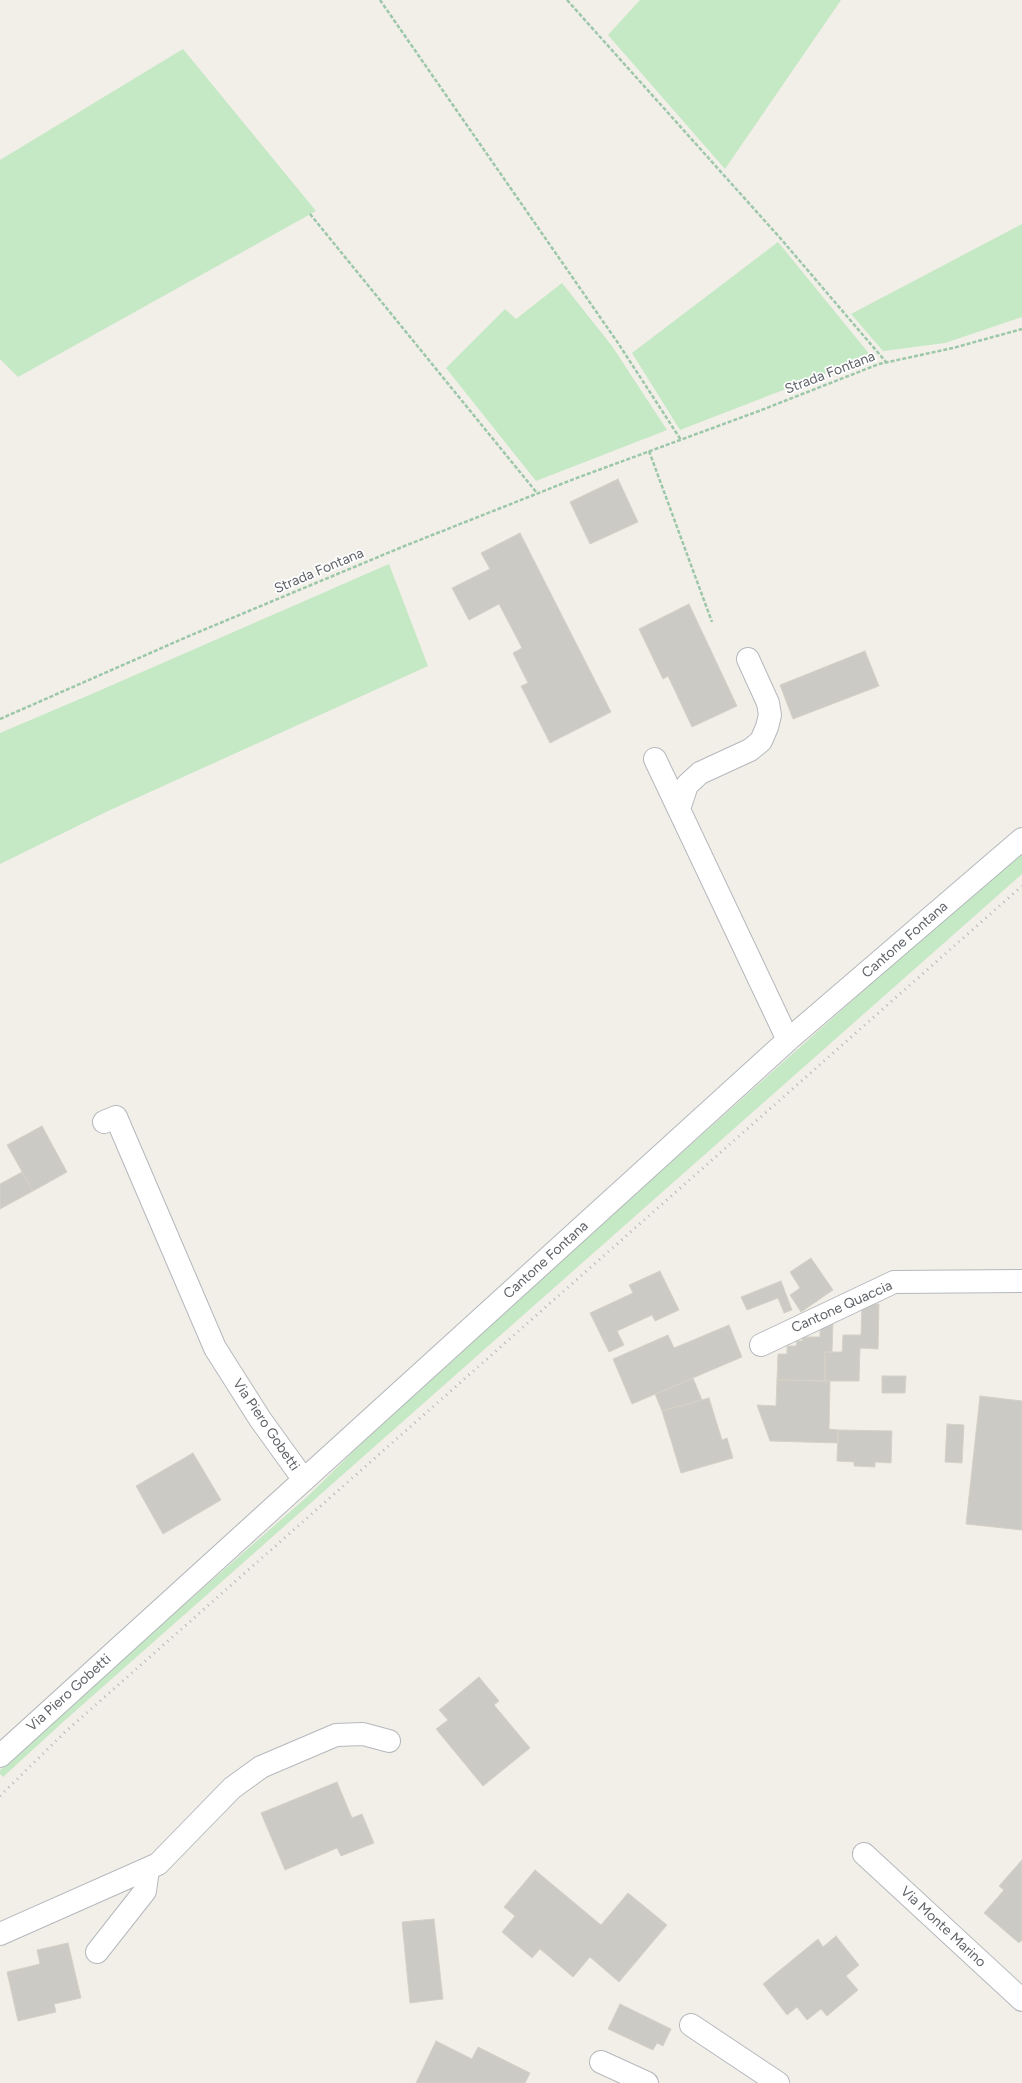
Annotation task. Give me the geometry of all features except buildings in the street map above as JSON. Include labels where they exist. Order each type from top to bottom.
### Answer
[{"type":"street","points":[[679,809],[687,785],[700,773],[750,750],[761,741],[767,727],[770,714],[768,703],[748,659]]},
{"type":"street","points":[[655,759],[788,1040]]},
{"type":"street","name":"Cantone Fontana","points":[[304,1480],[788,1040],[1022,839]]},
{"type":"street","name":"Via Piero Gobetti","points":[[0,1756],[304,1480],[260,1419],[215,1348],[116,1116],[104,1122]]},
{"type":"street","name":"Cantone Quaccia","points":[[761,1345],[894,1282],[1022,1281]]},
{"type":"street","points":[[0,1934],[158,1864],[232,1788],[261,1767],[336,1736],[363,1734],[389,1741]]},
{"type":"street","name":"Via Monte Marino","points":[[864,1854],[1022,2000]]},
{"type":"street","points":[[97,1952],[145,1891],[148,1869]]},
{"type":"street","points":[[691,2025],[778,2083]]},
{"type":"street","points":[[601,2062],[647,2083]]},
{"type":"path","points":[[380,0],[618,343],[680,440]]},
{"type":"path","points":[[567,0],[781,239],[887,362]]},
{"type":"path","points":[[310,214],[537,493]]},
{"type":"path","name":"Strada Fontana","points":[[0,719],[189,636],[537,493],[887,362],[953,348],[1022,329]]},
{"type":"path","points":[[649,451],[712,622]]},
{"type":"green space","points":[[640,0],[841,0],[725,169],[608,35]]},
{"type":"green space","points":[[183,49],[316,211],[18,377],[0,359],[0,160]]},
{"type":"green space","points":[[1022,224],[1022,317],[945,343],[883,351],[851,314]]},
{"type":"green space","points":[[778,242],[871,356],[680,430],[632,353]]},
{"type":"green space","points":[[562,283],[612,346],[667,430],[536,481],[446,368],[505,309],[516,319]]},
{"type":"green space","points":[[389,564],[428,666],[108,811],[0,864],[0,733]]},
{"type":"green space","points":[[1022,849],[1022,874],[63,1722],[3,1777],[0,1774],[0,1770],[89,1688],[308,1496],[416,1390]]},
{"type":"railway","points":[[0,1796],[65,1732],[1022,886]]}]
